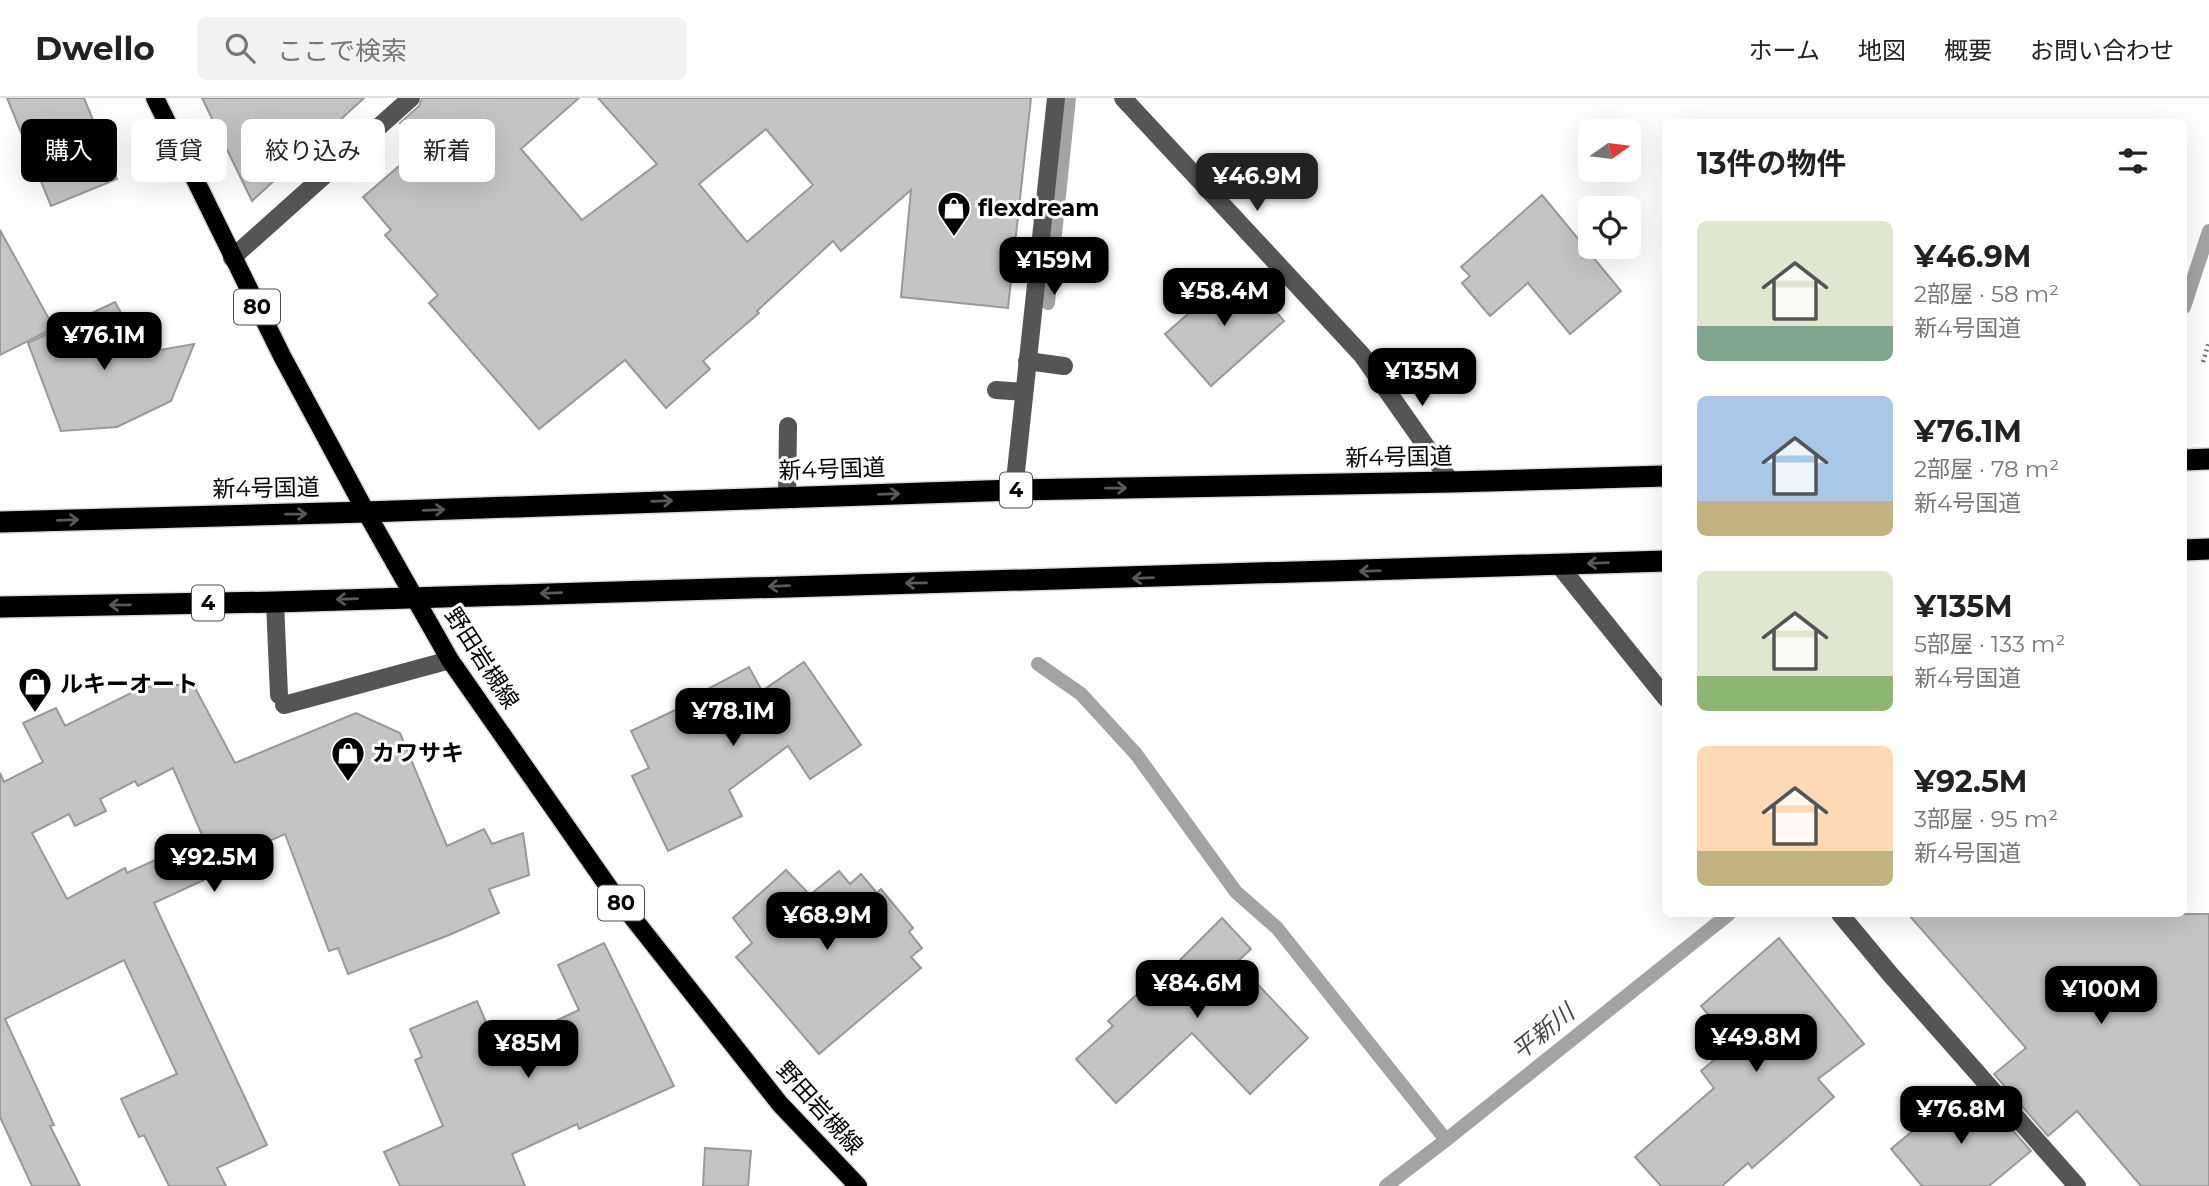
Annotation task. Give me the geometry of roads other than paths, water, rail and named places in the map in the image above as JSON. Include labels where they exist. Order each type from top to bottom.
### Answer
[{"type":"highway","points":[[2187,460],[2209,459]]},
{"type":"highway","name":"新4号国道","points":[[0,522],[1014,490],[1662,476]]},
{"type":"highway","points":[[2187,550],[2209,549]]},
{"type":"highway","name":"4","points":[[0,607],[1151,578],[1662,561]]},
{"type":"main road","name":"野田岩槻線","points":[[155,98],[232,258],[366,512],[450,660],[610,889],[780,1104],[859,1186]]},
{"type":"street","points":[[232,258],[411,98]]},
{"type":"street","points":[[1123,98],[1362,355],[1451,482]]},
{"type":"street","points":[[1014,490],[1056,99]]},
{"type":"street","points":[[1027,361],[1064,366]]},
{"type":"street","points":[[996,390],[1024,392]]},
{"type":"street","points":[[787,497],[788,426]]},
{"type":"street","points":[[1558,564],[1662,693]]},
{"type":"street","points":[[275,602],[281,700],[450,660]]},
{"type":"street","points":[[1842,917],[2077,1186]]},
{"type":"waterway","points":[[1048,303],[1069,98]]},
{"type":"waterway","name":"平新川","points":[[2187,298],[2209,231]]},
{"type":"waterway","points":[[1038,664],[1081,694],[1136,754],[1236,892],[1277,928],[1446,1140]]},
{"type":"waterway","name":"平新川","points":[[1386,1186],[1725,917]]},
{"type":"place","name":"flexdream","points":[[954,238]]},
{"type":"place","name":"ルキーオート","points":[[35,714]]},
{"type":"place","name":"カワサキ","points":[[348,783]]}]
